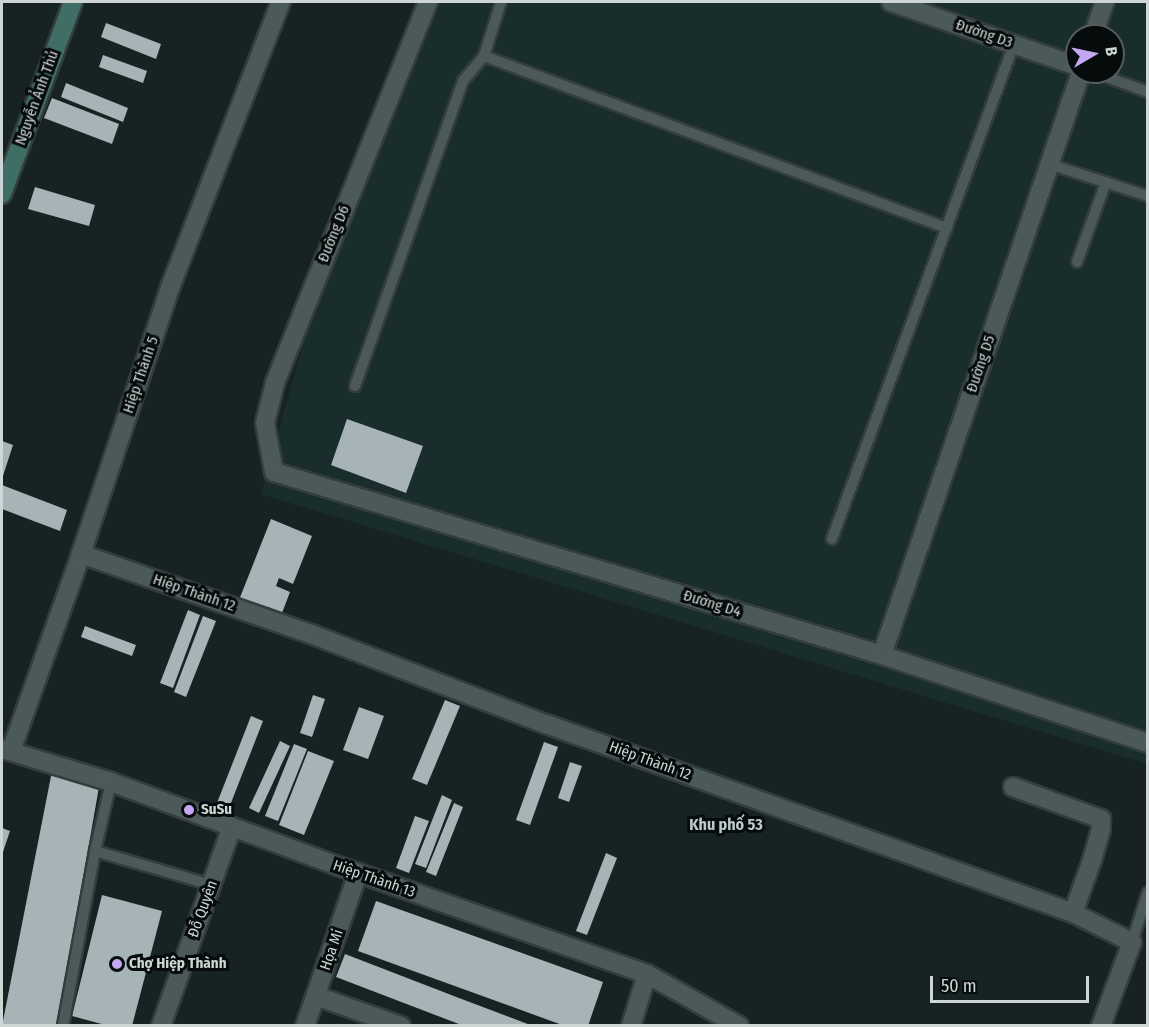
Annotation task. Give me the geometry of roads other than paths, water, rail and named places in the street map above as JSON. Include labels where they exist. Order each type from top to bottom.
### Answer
[{"type":"main road","name":"Nguyễn Ảnh Thủ","points":[[2,194],[73,2]]},
{"type":"street","name":"Hiệp Thành 5","points":[[6,750],[81,554],[171,285],[281,2]]},
{"type":"street","name":"Đường D6","points":[[274,472],[265,423],[275,383],[428,2]]},
{"type":"street","name":"Đường D3","points":[[891,2],[1065,62]]},
{"type":"street","points":[[1097,24],[1105,2]]},
{"type":"street","name":"Đường D5","points":[[882,655],[1077,84]]},
{"type":"street","name":"Đường D4","points":[[274,472],[882,655],[1148,743]]},
{"type":"street","name":"Hiệp Thành 12","points":[[81,554],[311,634],[546,724],[1073,913],[1132,942]]},
{"type":"street","name":"Hiệp Thành 13","points":[[6,750],[111,782],[358,873],[648,974],[739,1026]]},
{"type":"street","points":[[1013,788],[1101,819],[1101,828],[1091,863],[1073,913]]},
{"type":"street","name":"Đỗ Quyên","points":[[160,1026],[232,827]]},
{"type":"street","name":"Họa Mi","points":[[305,1026],[358,873]]},
{"type":"street","points":[[1101,1026],[1132,942]]},
{"type":"street","points":[[631,1026],[648,974]]},
{"type":"street","points":[[316,996],[401,1026]]},
{"type":"lane","points":[[355,386],[463,81],[484,56],[501,2]]},
{"type":"lane","points":[[832,539],[1014,44]]},
{"type":"lane","points":[[484,56],[947,228]]},
{"type":"lane","points":[[1125,84],[1148,92]]},
{"type":"lane","points":[[1049,164],[1148,196]]},
{"type":"lane","points":[[1077,262],[1106,182]]},
{"type":"lane","points":[[63,1026],[95,851],[111,782]]},
{"type":"lane","points":[[95,851],[212,885]]},
{"type":"lane","points":[[1132,942],[1148,892]]},
{"type":"place","name":"SuSu","points":[[189,810]]},
{"type":"place","name":"Chợ Hiệp Thành","points":[[117,964]]},
{"type":"district","name":"Khu phố 53","points":[[726,825]]}]
